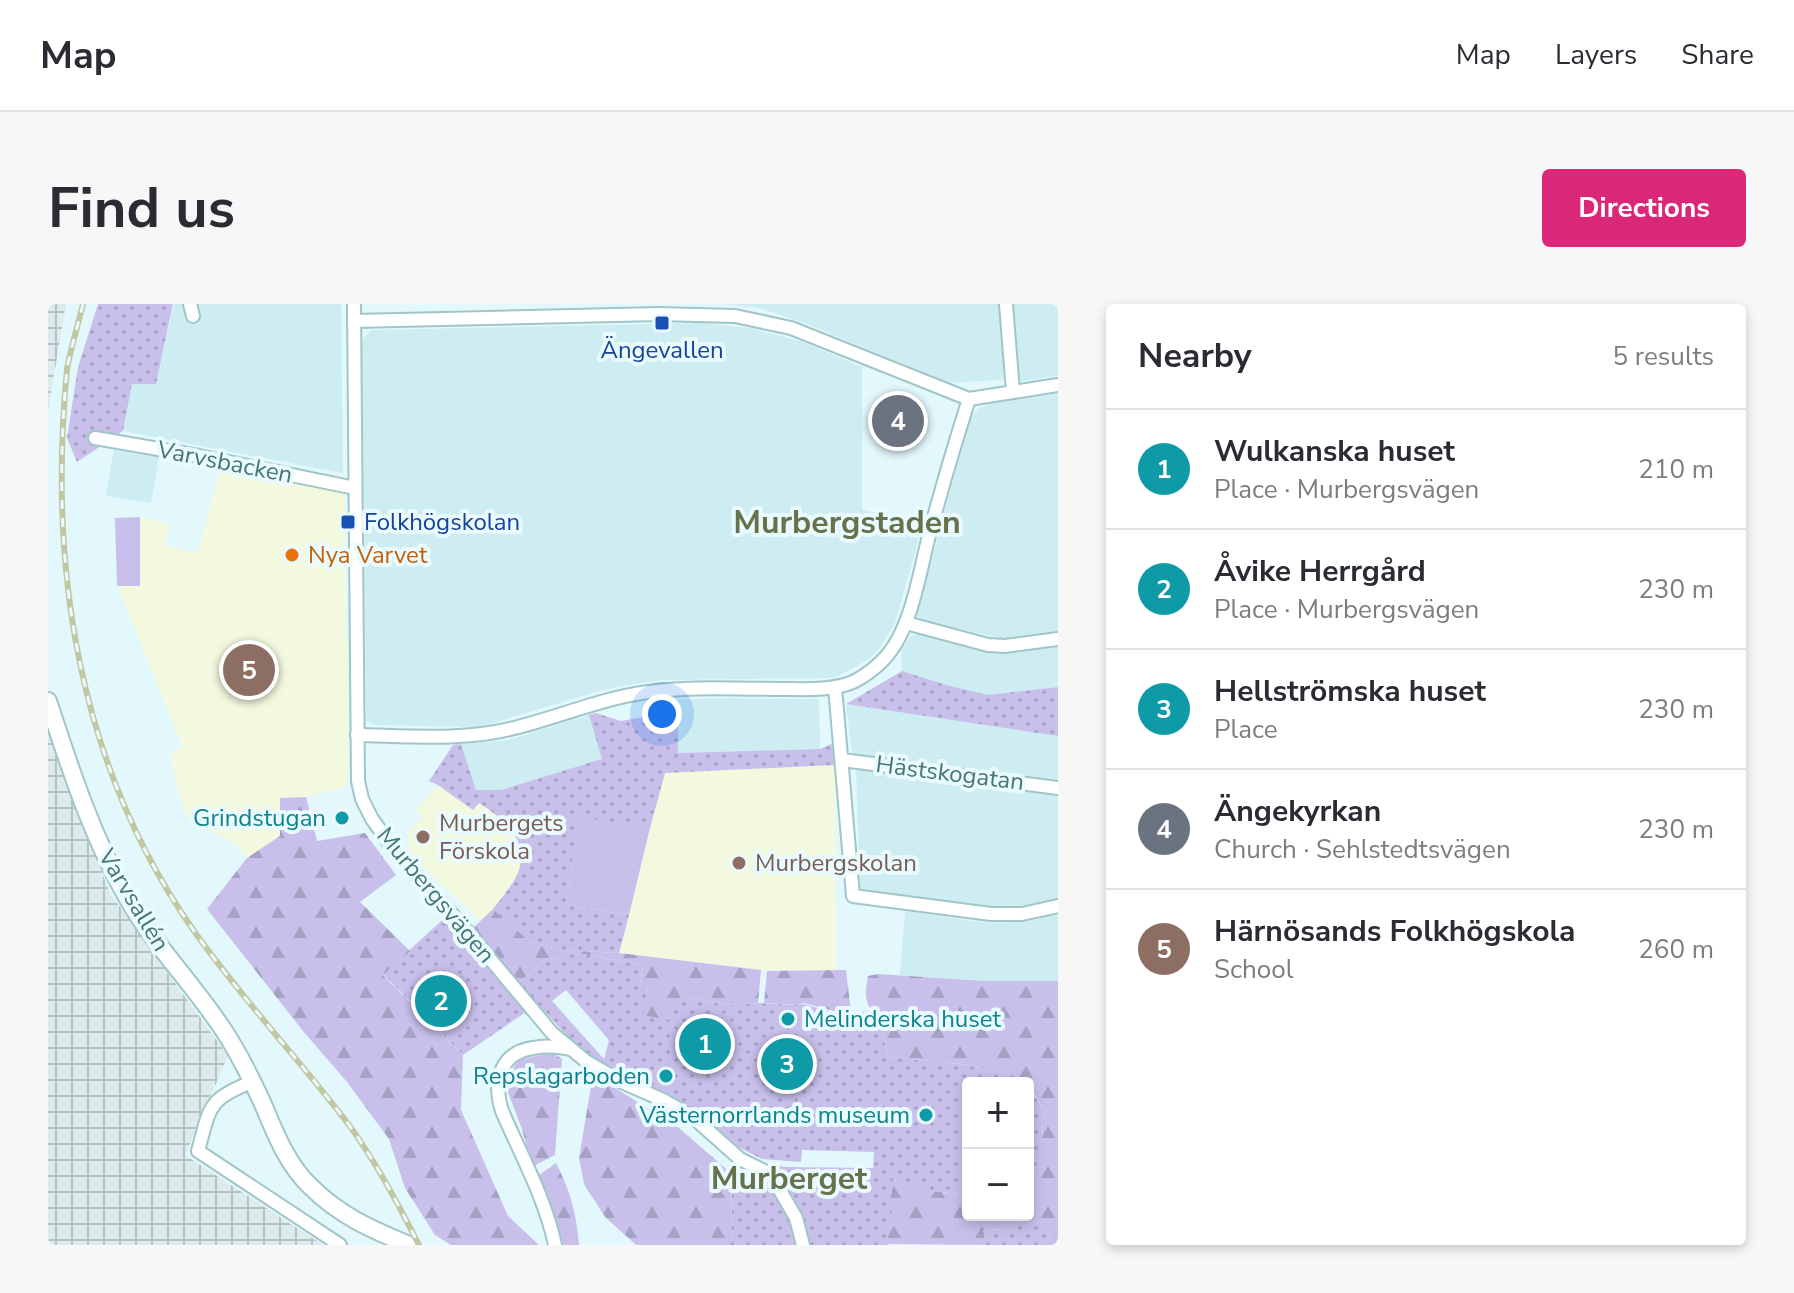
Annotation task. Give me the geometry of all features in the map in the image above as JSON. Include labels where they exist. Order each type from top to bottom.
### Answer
[{"type":"street","name":"Murbergsvägen","points":[[354,304],[357,735],[358,781],[362,799],[372,819],[398,855],[462,925],[552,1033],[587,1062],[686,1113],[740,1159],[766,1172],[796,1218],[803,1245]]},
{"type":"street","points":[[1006,304],[1013,392]]},
{"type":"street","points":[[354,321],[658,314],[735,316],[801,331],[969,399],[1058,385]]},
{"type":"street","points":[[357,735],[480,734],[514,729],[596,703],[650,691],[835,687],[867,674],[883,661],[896,644],[906,623],[969,399]]},
{"type":"street","name":"Varvsbacken","points":[[95,438],[355,488]]},
{"type":"street","points":[[906,623],[988,645],[1005,646],[1058,639]]},
{"type":"street","points":[[835,687],[853,896],[991,914],[1022,914],[1058,906]]},
{"type":"street","name":"Varvsallén","points":[[48,701],[92,824],[129,901],[228,1036],[276,1137],[298,1173],[317,1193],[357,1223],[401,1242]]},
{"type":"street","name":"Hästskogatan","points":[[842,760],[1058,788]]},
{"type":"street","points":[[555,1245],[543,1203],[502,1111],[497,1085],[506,1062],[516,1054],[529,1048],[547,1046],[571,1049]]},
{"type":"street","points":[[252,1082],[218,1098],[211,1109],[198,1151],[340,1245]]},
{"type":"shaded area","points":[[48,304],[66,304],[48,411]]},
{"type":"shaded area","points":[[174,304],[341,304],[343,473],[123,431],[132,384],[156,384]]},
{"type":"shaded area","points":[[720,304],[1000,304],[1006,375],[1001,380],[949,383],[802,322],[759,308]]},
{"type":"shaded area","points":[[1011,304],[1058,304],[1058,376],[1016,382]]},
{"type":"shaded area","points":[[704,323],[749,328],[803,342],[862,367],[862,510],[914,521],[922,528],[895,623],[879,649],[868,660],[834,678],[661,680],[606,689],[484,726],[375,725],[366,721],[362,340],[371,330]]},
{"type":"shaded area","points":[[1058,393],[1058,631],[1004,639],[922,620],[917,615],[969,420],[980,408],[995,403]]},
{"type":"shaded area","points":[[114,450],[159,457],[151,503],[106,496]]},
{"type":"shaded area","points":[[220,469],[344,493],[347,781],[344,788],[306,797],[280,798],[280,836],[247,858],[236,844],[189,820],[179,797],[170,755],[182,746],[117,586],[140,585],[140,517],[170,524],[165,545],[198,553]]},
{"type":"shaded area","points":[[919,634],[995,652],[1058,645],[1058,687],[988,695],[902,671],[901,650],[911,636]]},
{"type":"shaded area","points":[[819,699],[820,749],[678,753],[678,700]]},
{"type":"shaded area","points":[[846,704],[1058,736],[1058,785],[853,759]]},
{"type":"shaded area","points":[[589,715],[603,759],[501,790],[475,790],[461,744],[508,740]]},
{"type":"shaded area","points":[[48,727],[60,766],[110,893],[228,1056],[185,1155],[323,1245],[48,1245]]},
{"type":"shaded area","name":"Murbergskolan","points":[[835,765],[836,970],[761,970],[620,953],[664,773]]},
{"type":"shaded area","points":[[856,768],[1058,796],[1058,901],[1001,907],[860,892]]},
{"type":"shaded area","points":[[438,785],[473,810],[479,803],[494,812],[513,830],[520,847],[522,862],[516,877],[481,921],[410,852],[408,832],[423,818],[416,810]]},
{"type":"shaded area","points":[[905,911],[989,923],[1033,921],[1058,911],[1058,981],[985,981],[900,975]]},
{"type":"green space","points":[[98,304],[173,304],[156,384],[132,384],[123,431],[77,462],[67,438],[78,367]]},
{"type":"green space","points":[[140,517],[140,586],[117,586],[115,518]]},
{"type":"green space","points":[[902,671],[988,695],[1058,687],[1058,736],[846,704]]},
{"type":"green space","points":[[678,700],[678,753],[820,749],[838,741],[841,759],[849,771],[834,765],[665,773],[650,828],[579,818],[566,905],[629,915],[619,953],[560,950],[529,941],[493,909],[513,883],[520,867],[519,844],[514,835],[499,817],[479,803],[473,810],[429,781],[453,745],[461,744],[476,790],[501,790],[602,759],[589,715],[596,713],[621,721],[657,715]]},
{"type":"green space","points":[[306,797],[317,841],[365,833],[396,875],[360,902],[410,951],[383,975],[463,1055],[461,1110],[508,1216],[539,1245],[451,1245],[435,1235],[405,1188],[389,1139],[347,1082],[207,909],[247,858],[280,836],[280,798]]},
{"type":"green space","points":[[579,817],[650,828],[629,915],[566,905]]},
{"type":"green space","points":[[493,909],[529,941],[560,950],[619,953],[761,970],[758,1003],[727,1005],[681,996],[669,1020],[643,1015],[648,987],[640,984],[643,965],[578,953],[547,959],[518,983],[471,930]]},
{"type":"green space","points":[[450,913],[526,1012],[463,1055],[383,974]]},
{"type":"green space","points":[[578,953],[643,965],[640,984],[648,986],[644,1015],[681,996],[726,1005],[803,1004],[840,1014],[871,1011],[878,1015],[888,1057],[970,1065],[1019,1077],[962,1077],[962,1194],[931,1191],[893,1180],[888,1245],[731,1245],[732,1174],[762,1164],[873,1168],[874,1152],[802,1150],[801,1162],[762,1159],[615,1073],[582,1052],[518,983],[547,959]],"holes":[[[566,990],[609,1040],[604,1059],[552,1001]]]},
{"type":"green space","points":[[846,970],[851,1012],[842,1013],[803,1003],[764,1003],[767,971]]},
{"type":"green space","points":[[868,976],[1058,981],[1058,1245],[1047,1245],[1050,1226],[1034,1216],[1034,1172],[1042,1150],[1043,1109],[1034,1093],[1034,1077],[1019,1077],[970,1065],[888,1057],[878,1015],[870,1008],[866,998]]},
{"type":"green space","points":[[552,1052],[562,1059],[555,1155],[532,1167],[507,1090],[509,1074],[519,1060]]},
{"type":"green space","points":[[593,1074],[679,1128],[732,1174],[731,1245],[636,1245],[605,1217],[584,1184],[579,1158]]},
{"type":"green space","points":[[1034,1095],[1043,1109],[1042,1150],[1034,1172]]},
{"type":"green space","points":[[556,1163],[572,1203],[579,1245],[562,1245],[539,1175]]},
{"type":"green space","points":[[892,1180],[931,1191],[962,1194],[962,1221],[1018,1221],[1011,1229],[983,1230],[986,1245],[887,1244],[892,1211]]},
{"type":"green space","points":[[1034,1216],[1050,1225],[1051,1230],[1047,1245],[986,1245],[982,1230],[1010,1229],[1017,1221],[1034,1221]]},
{"type":"railway","points":[[83,304],[67,369],[62,444],[63,518],[68,591],[80,663],[98,733],[123,802],[154,868],[194,931],[231,981],[349,1125],[377,1168],[419,1245]]},
{"type":"place","name":"Ängevallen","points":[[662,323]]},
{"type":"place","name":"Ängekyrkan","points":[[898,421]]},
{"type":"place","name":"Folkhögskolan","points":[[348,522]]},
{"type":"place","name":"Nya Varvet","points":[[292,555]]},
{"type":"place","name":"Härnösands Folkhögskola","points":[[249,670]]},
{"type":"place","name":"Grindstugan","points":[[342,818]]},
{"type":"place","name":"Murbergets Förskola","points":[[423,837]]},
{"type":"place","name":"Murbergskolan","points":[[739,863]]},
{"type":"place","name":"Åvike Herrgård","points":[[441,1001]]},
{"type":"place","name":"Melinderska huset","points":[[788,1019]]},
{"type":"place","name":"Wulkanska huset","points":[[705,1044]]},
{"type":"place","name":"Hellströmska huset","points":[[787,1064]]},
{"type":"place","name":"Repslagarboden","points":[[666,1076]]},
{"type":"place","name":"Västernorrlands museum","points":[[926,1115]]},
{"type":"district","name":"Murbergstaden","points":[[847,522]]},
{"type":"district","name":"Murberget","points":[[789,1178]]}]
